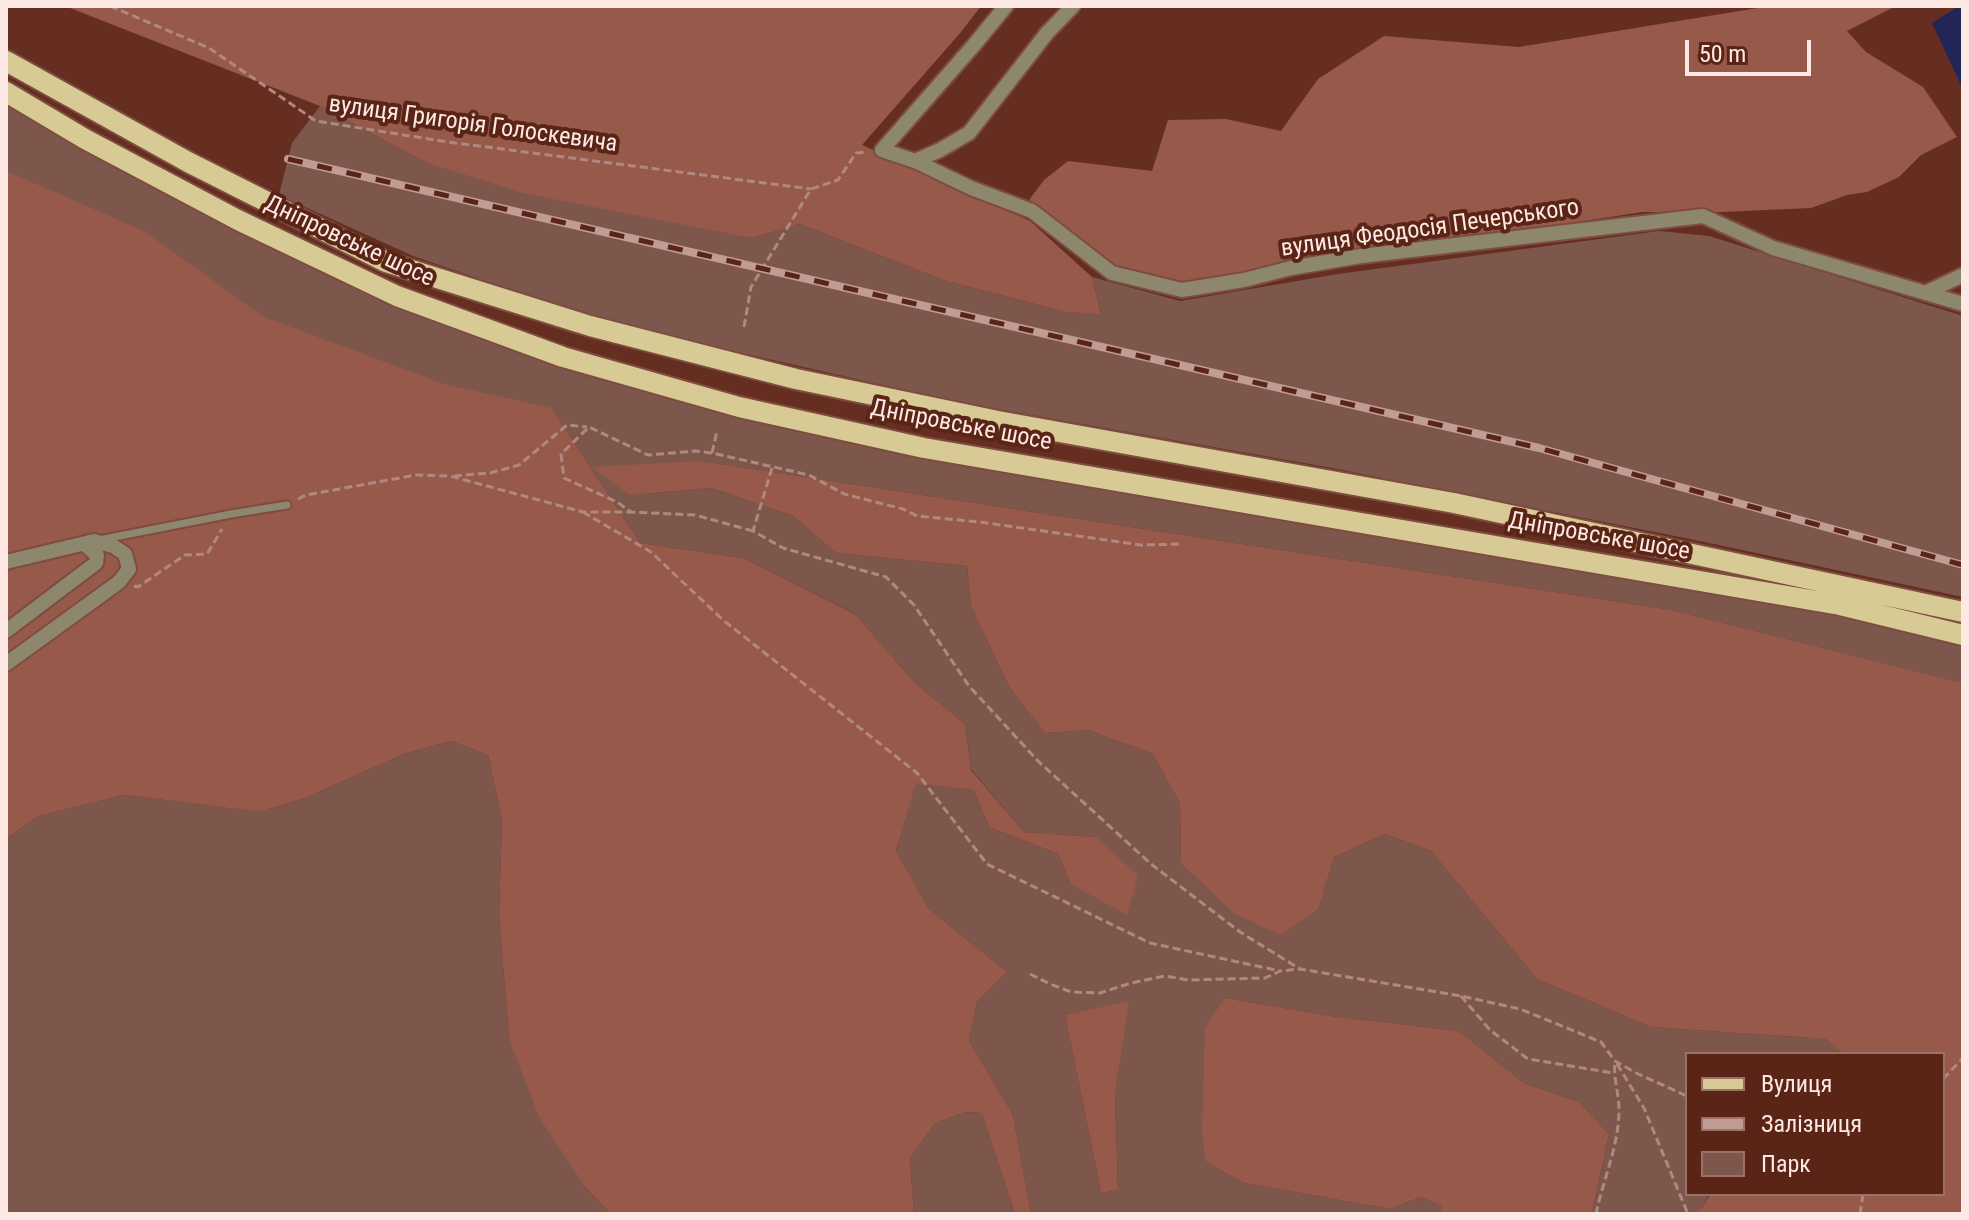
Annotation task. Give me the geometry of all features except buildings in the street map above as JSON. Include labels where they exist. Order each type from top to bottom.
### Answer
[{"type":"main road","name":"Дніпровське шосе","points":[[6,61],[188,162],[386,262],[590,326],[796,379],[967,415],[1454,503],[1963,612]]},
{"type":"main road","name":"Дніпровське шосе","points":[[6,92],[85,139],[238,220],[397,296],[563,357],[739,407],[924,448],[1840,605],[1963,635]]},
{"type":"street","points":[[882,150],[1006,6]]},
{"type":"street","points":[[915,161],[969,133],[1047,33],[1073,6]]},
{"type":"street","name":"вулиця Феодосія Печерського","points":[[882,150],[1032,211],[1112,273],[1182,290],[1361,256],[1703,216],[1773,248],[1963,304]]},
{"type":"street","points":[[1925,293],[1963,275]]},
{"type":"street","points":[[6,562],[89,542],[113,546],[125,554],[129,569],[119,582],[6,664]]},
{"type":"street","points":[[6,631],[96,563],[97,555],[89,542]]},
{"type":"lane","points":[[89,542],[287,505]]},
{"type":"path","name":"вулиця Григорія Голоскевича","points":[[110,6],[209,48],[316,121],[448,142],[811,189]]},
{"type":"path","points":[[744,327],[751,287],[811,189],[838,180],[856,153],[882,150]]},
{"type":"path","points":[[287,505],[306,495],[416,475],[490,473],[519,465],[567,425],[589,427],[648,455],[696,451],[809,475],[844,494],[903,509],[917,516],[1141,545],[1183,544]]},
{"type":"path","points":[[589,427],[561,454],[564,478],[617,502],[631,512]]},
{"type":"path","points":[[712,453],[717,431]]},
{"type":"path","points":[[753,531],[772,468]]},
{"type":"path","points":[[450,476],[583,512],[695,515],[753,531],[783,548],[886,577],[914,605],[969,686],[1038,761],[1151,864],[1240,932],[1300,969]]},
{"type":"path","points":[[583,512],[651,552],[723,620],[917,773],[987,864],[1150,943],[1280,971],[1300,969],[1461,996],[1520,1009],[1601,1042],[1644,1108],[1688,1214]]},
{"type":"path","points":[[119,582],[138,587],[185,555],[207,554],[231,514]]},
{"type":"path","points":[[1030,974],[1071,992],[1100,993],[1165,976],[1188,980],[1265,978],[1280,971]]},
{"type":"path","points":[[1461,996],[1490,1030],[1528,1059],[1613,1073]]},
{"type":"path","points":[[1945,1077],[1963,1058]]},
{"type":"path","points":[[1596,1214],[1619,1112],[1613,1073],[1615,1061]]},
{"type":"path","points":[[1615,1061],[1685,1095]]},
{"type":"green space","points":[[6,92],[397,296],[739,407],[1963,635],[1963,683],[1672,610],[701,461],[630,495],[712,488],[793,516],[836,553],[967,566],[971,606],[1009,687],[1045,733],[1088,730],[1153,754],[1180,804],[1181,863],[1319,908],[1334,857],[1385,834],[1431,851],[1537,979],[1651,1027],[1826,1039],[1841,1052],[1685,1052],[1685,1196],[1708,1196],[1701,1209],[1685,1214],[1592,1214],[1609,1134],[1579,1102],[1524,1083],[1459,1031],[1331,1016],[1225,998],[1206,1162],[1244,1183],[1390,1209],[1421,1197],[1443,1206],[1440,1214],[1031,1214],[1013,1115],[969,1041],[977,1002],[1007,972],[929,909],[896,851],[916,782],[974,790],[989,827],[1058,854],[1071,884],[1096,837],[1024,832],[971,769],[965,724],[915,683],[854,613],[743,558],[640,543],[566,431],[6,496]],"holes":[[[1128,1002],[1115,1095],[1118,1190],[1101,1193],[1065,1015]]]},
{"type":"green space","points":[[320,106],[425,162],[752,238],[800,224],[943,280],[1066,312],[1101,313],[1092,277],[1180,301],[1338,274],[1659,231],[1709,236],[1963,316],[1963,597],[1327,467],[963,403],[596,319],[413,256],[279,195],[292,143]]},
{"type":"green space","points":[[451,741],[488,755],[502,820],[499,916],[509,1038],[586,1188],[611,1214],[6,1214],[6,839],[38,816],[125,795],[259,812],[305,798],[404,754]]},
{"type":"green space","points":[[967,1112],[982,1113],[1015,1214],[914,1214],[910,1158],[935,1123]]},
{"type":"shaded area","points":[[65,6],[981,6],[862,145],[1030,221],[1092,277],[1101,314],[1066,312],[943,280],[800,224],[752,238],[523,193],[425,162],[320,106]]},
{"type":"shaded area","points":[[1770,6],[1896,6],[1847,31],[1866,52],[1923,87],[1957,137],[1921,155],[1899,177],[1867,192],[1847,195],[1811,208],[1642,212],[1186,283],[1117,267],[1029,200],[1044,180],[1068,161],[1152,171],[1168,120],[1226,119],[1281,131],[1318,79],[1384,36],[1519,47]]},
{"type":"shaded area","points":[[1963,6],[1963,83],[1960,83],[1932,23]]},
{"type":"shaded area","points":[[6,171],[144,231],[264,317],[444,384],[551,408],[640,543],[743,558],[855,614],[915,683],[965,724],[971,770],[1024,832],[1096,837],[1138,876],[1127,915],[1071,884],[1058,854],[989,827],[974,790],[916,783],[896,851],[929,909],[1007,972],[977,1002],[969,1041],[1013,1115],[1031,1214],[1015,1214],[982,1113],[967,1112],[935,1123],[910,1158],[914,1214],[611,1214],[586,1188],[539,1117],[509,1038],[499,916],[502,820],[488,755],[451,741],[404,754],[305,798],[259,812],[125,795],[38,816],[6,839]]},
{"type":"shaded area","points":[[701,461],[1672,610],[1963,683],[1963,1214],[1685,1214],[1701,1209],[1709,1196],[1945,1196],[1945,1052],[1841,1052],[1826,1039],[1651,1027],[1537,979],[1431,851],[1385,834],[1334,857],[1319,908],[1281,935],[1235,914],[1181,863],[1180,804],[1153,754],[1088,730],[1045,733],[1009,687],[971,606],[967,566],[836,553],[793,516],[712,488],[630,495],[592,467]]},
{"type":"shaded area","points":[[1225,998],[1331,1016],[1459,1031],[1524,1083],[1579,1102],[1609,1134],[1592,1214],[1440,1214],[1442,1206],[1421,1197],[1390,1209],[1244,1183],[1206,1162],[1202,1132],[1205,1028]]},
{"type":"shaded area","points":[[1129,1001],[1115,1095],[1118,1190],[1101,1193],[1065,1015]]},
{"type":"railway","points":[[288,159],[1539,448],[1963,565]]}]
